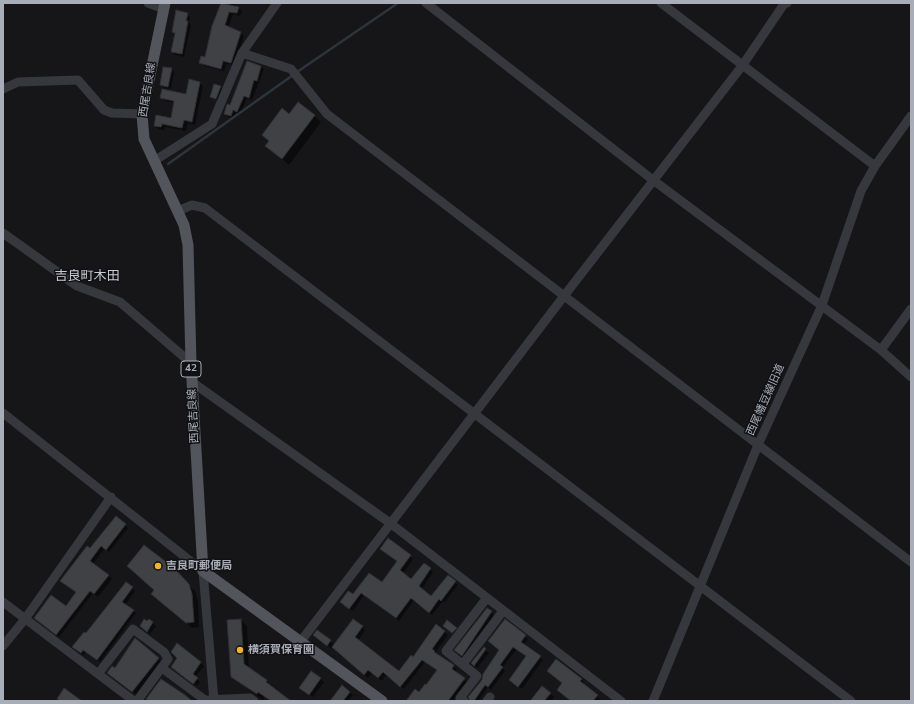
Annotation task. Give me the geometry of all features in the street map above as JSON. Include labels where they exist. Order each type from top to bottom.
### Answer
[{"type":"main road","name":"西尾吉良線","points":[[164,6],[142,114],[144,139],[184,224],[188,245],[190,363],[203,571]]},
{"type":"main road","points":[[203,571],[382,701]]},
{"type":"street","points":[[148,3],[164,6]]},
{"type":"street","points":[[157,166],[212,124],[242,53],[277,3]]},
{"type":"street","points":[[426,3],[653,180],[822,305],[911,376]]},
{"type":"street","points":[[661,3],[874,166]]},
{"type":"street","points":[[301,641],[564,296],[742,66],[784,4],[787,3]]},
{"type":"street","points":[[242,53],[291,69],[327,114],[911,562]]},
{"type":"street","points":[[3,89],[18,82],[78,80],[104,110],[112,113],[142,114]]},
{"type":"street","name":"西尾幡豆線旧道","points":[[653,701],[702,585],[758,445],[822,305],[861,191],[874,166],[911,116]]},
{"type":"street","points":[[178,210],[192,205],[205,208],[702,585],[851,701]]},
{"type":"street","points":[[3,233],[77,286],[120,302],[190,363]]},
{"type":"street","points":[[880,350],[911,309]]},
{"type":"street","points":[[192,382],[390,524],[621,701]]},
{"type":"street","points":[[3,414],[111,497],[203,571],[214,700]]},
{"type":"street","points":[[3,646],[25,619],[111,497]]},
{"type":"street","points":[[464,701],[460,698],[477,676],[446,651],[486,599]]},
{"type":"street","points":[[3,602],[98,674],[136,701],[168,659],[164,652],[133,629],[98,674]]},
{"type":"street","points":[[463,664],[503,611]]},
{"type":"street","points":[[162,668],[205,700],[250,698],[254,701]]},
{"type":"building","points":[[221,3],[239,7],[237,13],[229,12],[225,25],[241,32],[231,63],[223,61],[221,69],[199,63],[201,56],[205,57],[212,26]]},
{"type":"building","points":[[176,10],[188,13],[182,54],[171,52],[175,33],[172,32]]},
{"type":"building","points":[[247,61],[261,66],[257,81],[254,80],[249,98],[244,96],[237,112],[233,110],[231,116],[224,114],[227,104],[230,105]]},
{"type":"building","points":[[163,67],[172,68],[168,87],[160,85]]},
{"type":"building","points":[[189,79],[200,82],[192,122],[184,120],[182,128],[162,124],[161,127],[154,126],[156,115],[171,118],[174,101],[160,98],[162,89],[186,94]]},
{"type":"building","points":[[214,84],[221,86],[216,99],[210,97]]},
{"type":"building","points":[[298,102],[315,115],[282,159],[265,146],[269,141],[262,135],[282,108],[289,114]]},
{"type":"building","points":[[116,516],[126,524],[106,550],[101,546],[90,561],[109,575],[94,594],[90,591],[56,635],[34,618],[51,595],[66,606],[76,592],[60,581],[87,546],[90,548]]},
{"type":"building","points":[[388,538],[411,555],[400,570],[411,579],[424,563],[431,568],[419,586],[431,596],[448,575],[456,581],[441,601],[439,599],[429,613],[411,598],[396,618],[361,593],[349,609],[340,602],[348,591],[353,594],[369,573],[382,582],[397,561],[380,549]]},
{"type":"building","points":[[144,545],[174,568],[189,584],[192,594],[194,622],[186,623],[151,594],[154,590],[127,566]]},
{"type":"building","points":[[126,582],[133,587],[122,602],[134,610],[97,660],[83,650],[81,653],[72,647],[84,632],[86,633]]},
{"type":"building","points":[[487,608],[492,611],[462,656],[454,650]]},
{"type":"building","points":[[144,619],[147,621],[149,619],[153,622],[147,632],[140,626]]},
{"type":"building","points":[[241,619],[244,664],[267,680],[266,682],[291,701],[271,701],[258,692],[257,694],[231,677],[227,620]]},
{"type":"building","points":[[353,619],[363,626],[355,637],[399,671],[411,655],[413,657],[436,624],[445,631],[432,649],[435,651],[434,652],[454,665],[452,669],[465,678],[448,701],[406,701],[415,689],[419,692],[425,684],[426,685],[437,670],[422,660],[400,687],[383,672],[378,678],[368,670],[364,675],[332,647]]},
{"type":"building","points":[[505,619],[526,635],[521,642],[541,656],[518,687],[509,680],[526,656],[513,647],[500,665],[503,667],[488,687],[485,685],[474,701],[470,701],[468,697],[482,680],[483,674],[499,650],[488,641]]},
{"type":"building","points":[[447,620],[457,628],[452,633],[443,626]]},
{"type":"building","points":[[317,630],[331,640],[327,646],[313,635]]},
{"type":"building","points":[[135,638],[159,658],[132,692],[107,673],[112,666],[115,668]]},
{"type":"building","points":[[177,643],[201,662],[193,674],[198,678],[193,684],[171,667],[177,658],[171,652]]},
{"type":"building","points":[[484,647],[486,649],[474,666],[471,663]]},
{"type":"building","points":[[556,659],[582,679],[580,681],[598,695],[593,701],[571,701],[557,690],[562,683],[547,671]]},
{"type":"building","points":[[311,671],[321,678],[309,695],[299,688]]},
{"type":"building","points":[[161,679],[192,701],[149,701],[146,699]]},
{"type":"building","points":[[342,685],[350,692],[343,701],[330,701]]},
{"type":"building","points":[[542,686],[551,693],[544,701],[530,701]]},
{"type":"building","points":[[64,688],[82,701],[61,701],[57,699]]},
{"type":"waterway","points":[[297,72],[398,3]]},
{"type":"waterway","points":[[168,164],[293,75]]},
{"type":"place","name":"吉良町郵便局","points":[[158,566]]},
{"type":"place","name":"横須賀保育園","points":[[240,650]]},
{"type":"district","name":"吉良町木田","points":[[87,277]]}]
